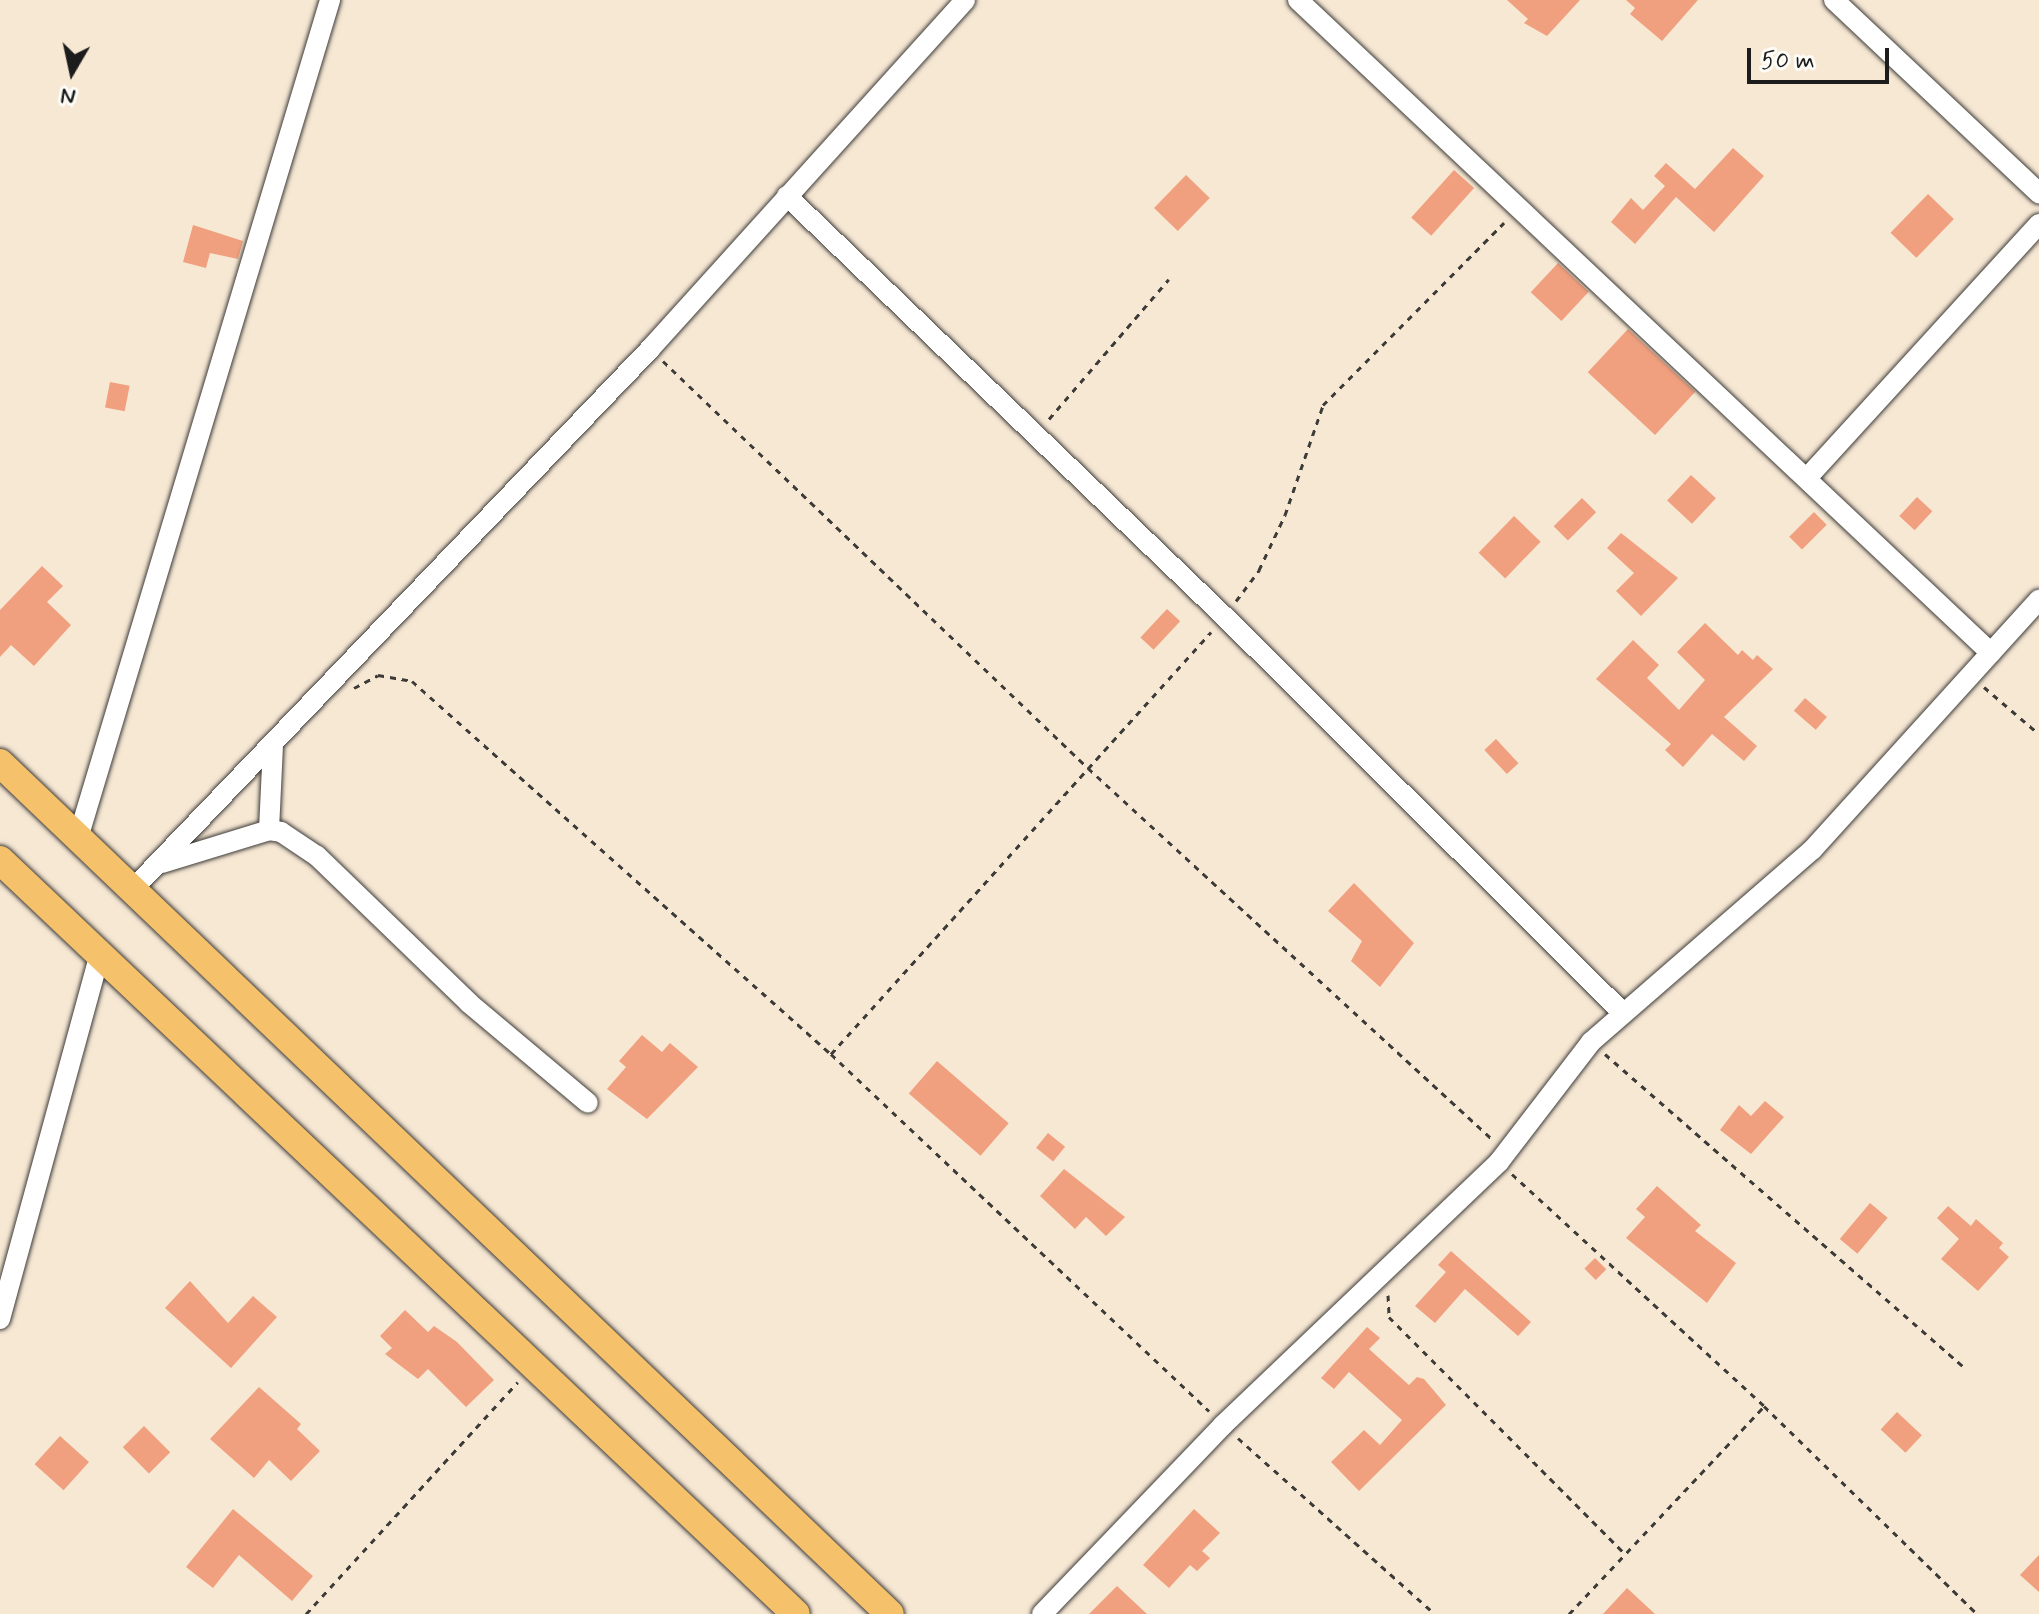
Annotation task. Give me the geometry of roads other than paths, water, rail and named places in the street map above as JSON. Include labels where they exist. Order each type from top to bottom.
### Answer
[{"type":"highway","points":[[0,763],[890,1614]]},
{"type":"highway","points":[[0,860],[796,1614]]},
{"type":"street","points":[[78,838],[330,0]]},
{"type":"street","points":[[132,890],[162,863],[650,349],[965,0]]},
{"type":"street","points":[[1298,0],[1521,206],[1991,653]]},
{"type":"street","points":[[1834,0],[2039,193]]},
{"type":"street","points":[[787,196],[1225,617],[1623,1013]]},
{"type":"street","points":[[1807,478],[2039,224]]},
{"type":"street","points":[[1042,1614],[1223,1425],[1388,1264],[1499,1162],[1591,1042],[1812,850],[2039,600]]},
{"type":"street","points":[[269,830],[273,745]]},
{"type":"street","points":[[162,863],[269,830],[317,856],[469,1003],[588,1103]]},
{"type":"street","points":[[0,1319],[100,953]]}]
